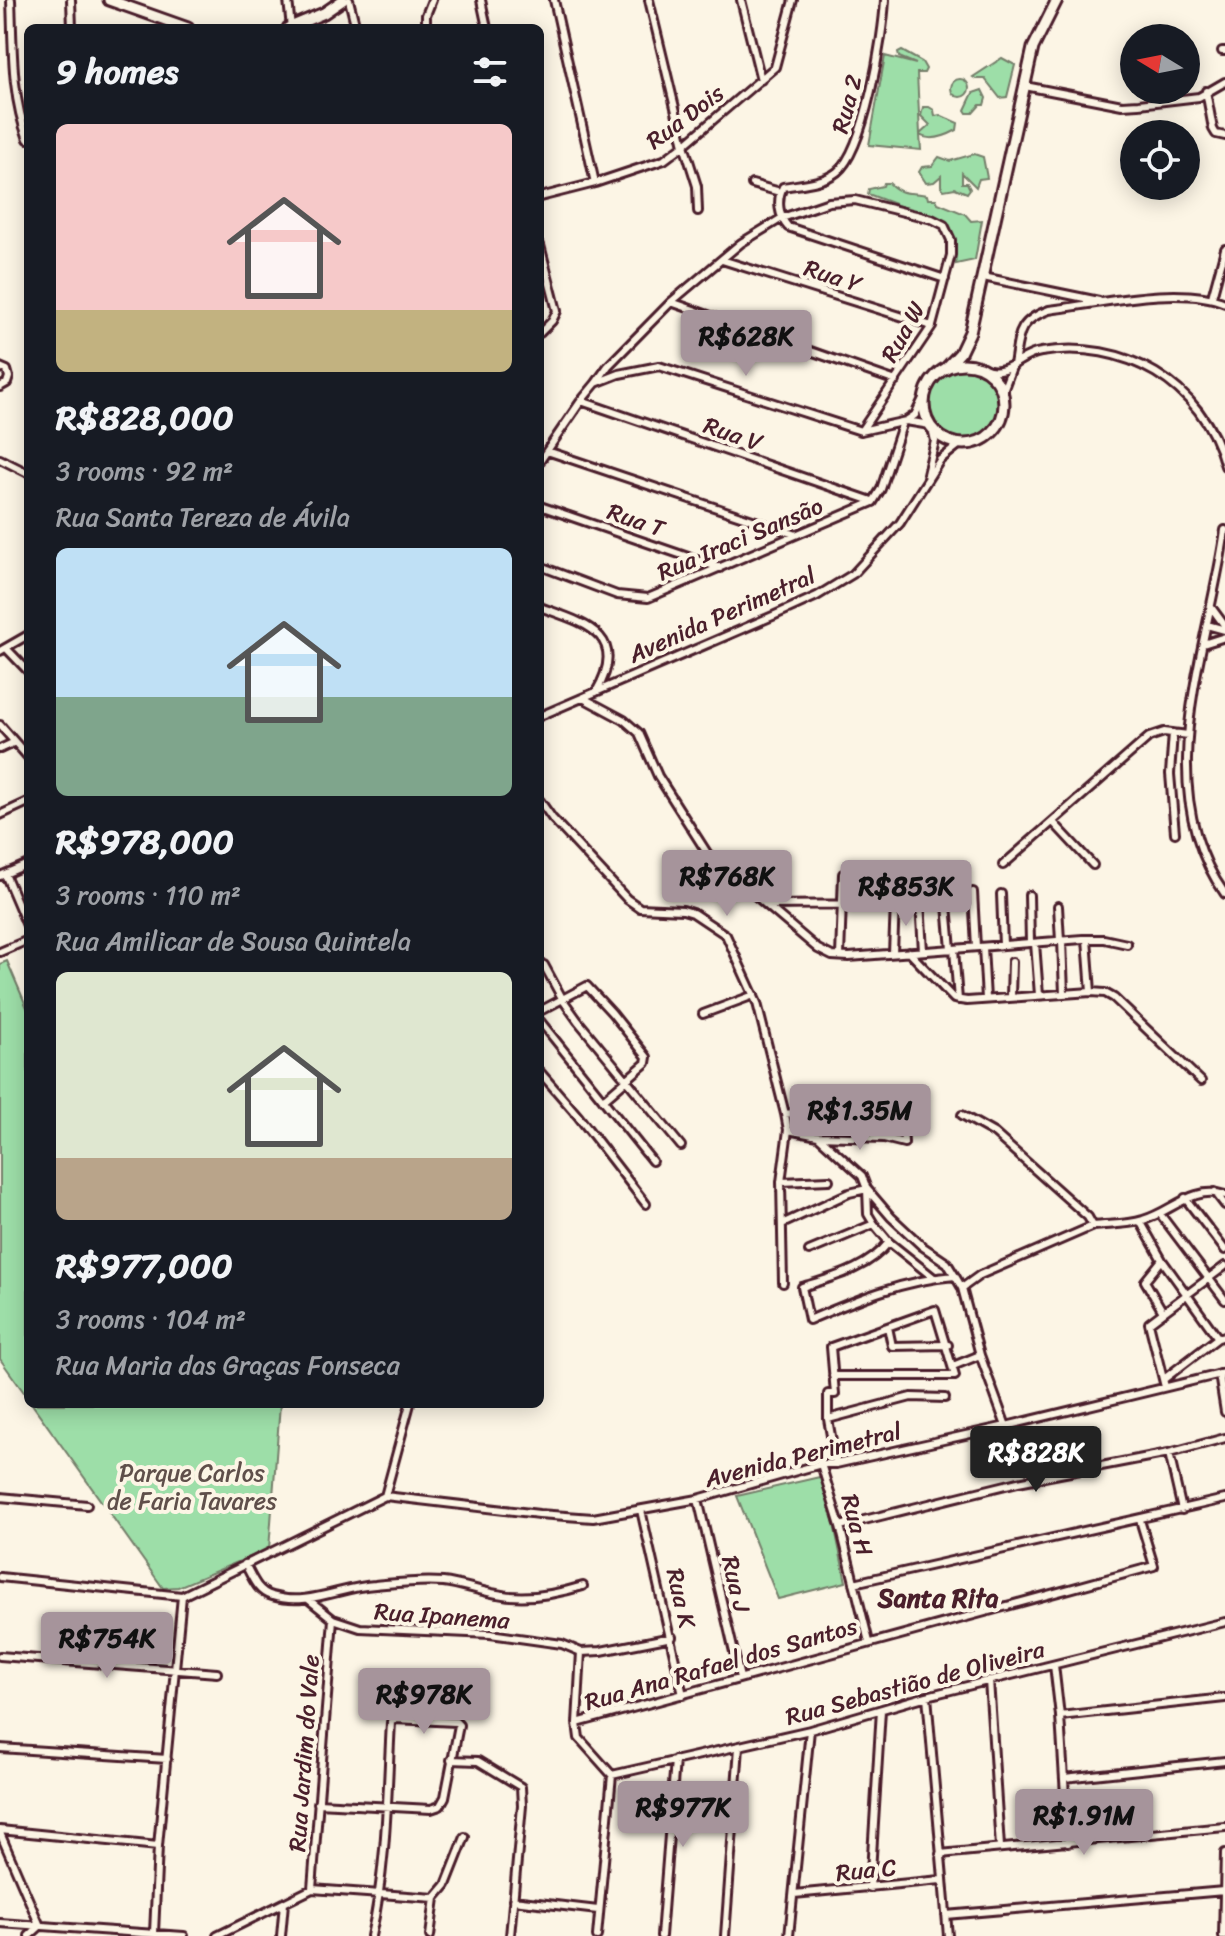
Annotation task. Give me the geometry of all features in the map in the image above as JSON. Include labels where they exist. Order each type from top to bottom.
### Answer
[{"type":"street","points":[[11,0],[14,74],[24,125]]},
{"type":"street","points":[[71,0],[72,24]]},
{"type":"street","points":[[109,0],[177,24]]},
{"type":"street","points":[[288,0],[290,24]]},
{"type":"street","points":[[299,24],[346,0],[355,24]]},
{"type":"street","points":[[426,24],[432,0]]},
{"type":"street","points":[[481,0],[486,24]]},
{"type":"street","points":[[554,0],[595,183]]},
{"type":"street","points":[[649,0],[697,186],[698,211]]},
{"type":"street","points":[[741,0],[761,80]]},
{"type":"street","name":"Rua Dois","points":[[544,196],[664,160],[684,145],[775,67],[793,0]]},
{"type":"street","name":"Rua 2","points":[[780,192],[783,187],[829,178],[848,162],[856,145],[871,86],[884,26],[885,0]]},
{"type":"street","points":[[873,502],[881,489],[905,422],[915,415],[933,378],[960,353],[970,332],[1033,48],[1057,0]]},
{"type":"street","points":[[1025,86],[1122,105],[1199,97],[1225,82]]},
{"type":"street","points":[[1206,91],[1213,129],[1216,134],[1225,136]]},
{"type":"street","points":[[752,184],[780,192],[782,218],[788,227],[945,279]]},
{"type":"street","name":"Rua W","points":[[782,218],[829,202],[855,200],[932,219],[944,225],[951,240],[951,255],[932,326],[861,431]]},
{"type":"street","points":[[544,455],[608,366],[671,302],[741,243],[782,218]]},
{"type":"street","points":[[1212,297],[1225,249]]},
{"type":"street","points":[[544,259],[557,311],[544,329]]},
{"type":"street","name":"Rua Y","points":[[722,260],[932,326]]},
{"type":"street","points":[[983,277],[1107,302]]},
{"type":"street","points":[[926,392],[925,415],[931,426],[949,441],[972,444],[993,432],[1004,411],[1004,388],[1024,323],[1034,315],[1107,302],[1188,294],[1212,297],[1225,303]]},
{"type":"street","points":[[671,302],[896,381]]},
{"type":"street","points":[[970,332],[971,351],[994,377],[1004,398]]},
{"type":"street","points":[[946,368],[956,364],[998,372],[1039,352],[1070,348],[1090,349],[1150,367],[1172,382],[1194,406],[1225,466]]},
{"type":"street","points":[[596,383],[619,374],[659,366],[861,431],[905,422],[931,426]]},
{"type":"street","points":[[0,367],[7,370],[9,377],[7,383],[0,387]]},
{"type":"street","name":"Rua V","points":[[581,401],[873,502]]},
{"type":"street","name":"Avenida Perimetral","points":[[925,481],[933,451],[931,426]]},
{"type":"street","name":"Avenida Perimetral","points":[[544,714],[789,609],[853,574],[900,523],[945,454],[960,444]]},
{"type":"street","points":[[547,451],[795,534]]},
{"type":"street","points":[[0,459],[24,471]]},
{"type":"street","name":"Rua Iraci Sansão","points":[[544,568],[617,595],[648,598],[873,502]]},
{"type":"street","name":"Rua T","points":[[544,507],[720,568]]},
{"type":"street","points":[[1225,530],[1188,735],[1188,791],[1194,823],[1201,852],[1225,894]]},
{"type":"street","points":[[1211,607],[1225,628]]},
{"type":"street","points":[[544,608],[587,624],[600,634],[607,658],[605,676],[596,692]]},
{"type":"street","points":[[1207,625],[1225,628]]},
{"type":"street","points":[[24,637],[3,650],[24,668]]},
{"type":"street","points":[[1203,644],[1225,637]]},
{"type":"street","points":[[583,698],[624,720],[639,733],[658,776],[709,856],[818,949],[832,956],[1061,940],[1104,939],[1127,944]]},
{"type":"street","points":[[0,725],[24,752]]},
{"type":"street","points":[[1003,865],[1149,737],[1164,732],[1188,735]]},
{"type":"street","points":[[1173,733],[1170,774],[1175,833]]},
{"type":"street","points":[[0,749],[15,742]]},
{"type":"street","points":[[0,815],[24,804]]},
{"type":"street","points":[[544,807],[627,899],[640,908],[683,910],[726,935],[754,995],[788,1130],[781,1182],[783,1283]]},
{"type":"street","points":[[1053,822],[1093,865]]},
{"type":"street","points":[[24,866],[2,875],[24,920]]},
{"type":"street","points":[[840,956],[843,874]]},
{"type":"street","points":[[973,892],[986,999]]},
{"type":"street","points":[[1001,894],[1003,945]]},
{"type":"street","points":[[1029,895],[1039,995]]},
{"type":"street","points":[[767,905],[943,900],[947,905],[958,1000]]},
{"type":"street","points":[[920,902],[923,951]]},
{"type":"street","points":[[893,953],[895,903]]},
{"type":"street","points":[[1058,906],[1064,994]]},
{"type":"street","points":[[1087,939],[1091,992]]},
{"type":"street","points":[[0,952],[24,942]]},
{"type":"street","points":[[909,952],[958,1000],[1105,993],[1201,1081]]},
{"type":"street","points":[[1011,996],[1012,962]]},
{"type":"street","points":[[544,965],[563,1000],[681,1146]]},
{"type":"street","points":[[544,1009],[587,986],[647,1057],[646,1063],[603,1100]]},
{"type":"street","points":[[703,1014],[754,995]]},
{"type":"street","points":[[544,1026],[652,1161]]},
{"type":"street","points":[[544,1077],[646,1204]]},
{"type":"street","points":[[785,1114],[901,1100],[904,1143],[884,1138],[818,1136],[788,1130]]},
{"type":"street","points":[[962,1115],[994,1133],[1088,1217],[1093,1226]]},
{"type":"street","points":[[818,1136],[862,1176],[867,1189],[868,1214],[874,1224],[889,1242],[934,1278]]},
{"type":"street","points":[[781,1182],[829,1180]]},
{"type":"street","points":[[782,1224],[849,1193],[867,1189]]},
{"type":"street","points":[[867,1189],[922,1246],[947,1263],[955,1276],[962,1288],[980,1355],[1006,1426]]},
{"type":"street","points":[[962,1288],[980,1275],[1093,1226],[1140,1221],[1160,1214],[1185,1198],[1215,1192],[1225,1195]]},
{"type":"street","points":[[1215,1192],[1225,1205]]},
{"type":"street","points":[[1185,1198],[1225,1250]]},
{"type":"street","points":[[1160,1214],[1225,1300]]},
{"type":"street","points":[[1140,1221],[1162,1260],[1187,1294],[1223,1336],[1165,1383],[1149,1323],[1187,1294],[1210,1278],[1225,1266]]},
{"type":"street","points":[[809,1251],[874,1224]]},
{"type":"street","points":[[889,1242],[881,1253],[851,1270],[802,1287],[809,1320],[855,1300],[934,1278],[955,1276]]},
{"type":"street","points":[[1162,1260],[1145,1281],[1163,1312]]},
{"type":"street","points":[[833,1376],[955,1376],[935,1310],[831,1347],[833,1376],[835,1394],[828,1394],[828,1419],[836,1464]]},
{"type":"street","points":[[888,1327],[892,1346],[948,1345]]},
{"type":"street","points":[[953,1366],[980,1355]]},
{"type":"street","points":[[1222,1374],[1225,1412]]},
{"type":"street","name":"Avenida Perimetral","points":[[385,1496],[593,1518],[698,1499],[821,1464],[836,1464],[1006,1426],[1165,1383],[1222,1374]]},
{"type":"street","points":[[828,1419],[911,1397],[945,1398]]},
{"type":"street","points":[[0,1577],[182,1596],[385,1496],[409,1408]]},
{"type":"street","points":[[840,1526],[1018,1482],[1169,1453],[1225,1438]]},
{"type":"street","points":[[1169,1453],[1182,1510]]},
{"type":"street","name":"Rua H","points":[[821,1464],[869,1642]]},
{"type":"street","points":[[0,1497],[87,1505]]},
{"type":"street","name":"Rua J","points":[[698,1499],[740,1678]]},
{"type":"street","points":[[854,1583],[1225,1499]]},
{"type":"street","name":"Rua K","points":[[641,1510],[683,1695]]},
{"type":"street","name":"Rua Ana Rafael dos Santos","points":[[577,1723],[1154,1566],[1140,1520]]},
{"type":"street","points":[[245,1564],[257,1587],[269,1596],[308,1599],[320,1598],[352,1586],[426,1581],[500,1595],[556,1594],[583,1586]]},
{"type":"street","points":[[154,1933],[158,1846],[182,1596]]},
{"type":"street","name":"Rua Ipanema","points":[[308,1599],[333,1619],[360,1628],[490,1634],[562,1644],[581,1652],[672,1637]]},
{"type":"street","name":"Rua Jardim do Vale","points":[[312,1889],[333,1619]]},
{"type":"street","name":"Rua Sebastião de Oliveira","points":[[612,1775],[810,1730],[927,1696],[1225,1622]]},
{"type":"street","points":[[581,1652],[579,1738],[612,1775],[597,1936]]},
{"type":"street","points":[[0,1656],[217,1673]]},
{"type":"street","points":[[1054,1665],[1068,1843]]},
{"type":"street","points":[[989,1680],[1000,1847]]},
{"type":"street","points":[[927,1696],[948,1936]]},
{"type":"street","points":[[1060,1716],[1225,1698]]},
{"type":"street","points":[[870,1888],[881,1710]]},
{"type":"street","points":[[318,1803],[387,1806],[431,1809],[440,1806],[445,1797],[458,1724],[392,1720],[387,1806],[381,1894],[371,1936]]},
{"type":"street","points":[[789,1936],[810,1730]]},
{"type":"street","points":[[725,1936],[739,1747]]},
{"type":"street","points":[[0,1748],[167,1759]]},
{"type":"street","points":[[451,1760],[478,1761],[521,1787],[510,1936]]},
{"type":"street","points":[[661,1936],[675,1760]]},
{"type":"street","points":[[1064,1778],[1225,1761]]},
{"type":"street","points":[[940,1854],[1225,1827]]},
{"type":"street","points":[[40,1926],[0,1832],[158,1846]]},
{"type":"street","points":[[430,1936],[435,1898],[446,1885],[465,1837]]},
{"type":"street","points":[[1223,1936],[1225,1853]]},
{"type":"street","name":"Rua C","points":[[794,1894],[941,1880]]},
{"type":"street","points":[[217,1936],[312,1889],[435,1898]]},
{"type":"street","points":[[946,1915],[1224,1891]]},
{"type":"street","points":[[513,1900],[598,1910]]},
{"type":"street","points":[[281,1936],[284,1903]]},
{"type":"street","points":[[0,1923],[184,1936]]},
{"type":"street","points":[[29,1936],[40,1926]]},
{"type":"green space","points":[[902,51],[922,62],[926,69],[924,73],[917,73],[920,134],[930,125],[921,116],[923,107],[934,110],[935,116],[940,115],[958,123],[957,130],[943,136],[929,138],[920,135],[921,150],[869,145],[885,56],[916,64],[899,57],[898,53]]},
{"type":"green space","points":[[1002,58],[1015,65],[1007,97],[1000,98],[985,79],[973,77]]},
{"type":"green space","points":[[956,79],[964,79],[969,88],[967,95],[956,97],[951,92],[951,84]]},
{"type":"green space","points":[[982,90],[986,98],[984,105],[973,113],[967,113],[965,110],[973,93]]},
{"type":"green space","points":[[974,154],[983,157],[987,178],[979,179],[976,187],[962,173],[962,183],[967,183],[970,189],[967,193],[955,188],[944,190],[941,176],[934,182],[926,183],[919,172],[922,167],[932,166],[939,157],[950,161]]},
{"type":"green space","points":[[884,183],[903,192],[927,195],[928,199],[936,199],[938,203],[965,214],[971,221],[982,220],[975,260],[956,264],[952,234],[943,222],[868,194],[869,189],[883,186]]},
{"type":"green space","points":[[972,367],[991,377],[999,389],[999,417],[991,429],[979,437],[958,439],[939,429],[931,417],[929,396],[939,377],[951,369]]},
{"type":"green space","points":[[7,961],[24,1001],[24,1392],[0,1359],[0,964]]},
{"type":"green space","name":"Parque Carlos de Faria Tavares","points":[[35,1408],[280,1408],[269,1549],[178,1587],[163,1588]]},
{"type":"green space","points":[[824,1476],[846,1582],[778,1599],[737,1496]]},
{"type":"district","name":"Santa Rita","points":[[938,1598]]}]
